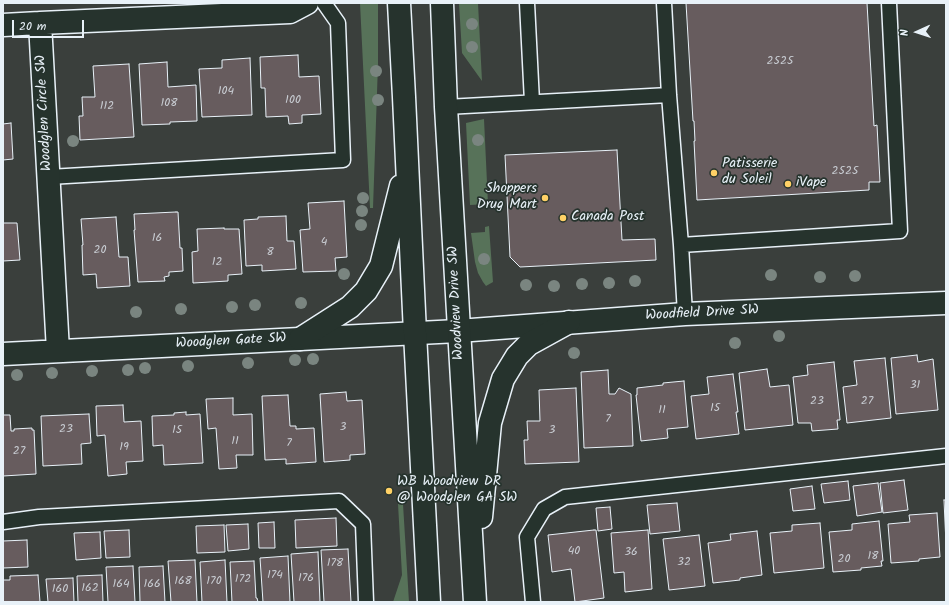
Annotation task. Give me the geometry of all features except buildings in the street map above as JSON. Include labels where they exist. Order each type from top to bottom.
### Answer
[{"type":"street","points":[[3,25],[290,12],[307,3]]},
{"type":"street","points":[[399,3],[429,602]]},
{"type":"street","name":"Woodview Drive SW","points":[[442,3],[458,330],[475,602]]},
{"type":"street","name":"Woodglen Circle SW","points":[[40,23],[58,351]]},
{"type":"street","points":[[300,339],[350,307],[366,291],[381,266],[406,166],[404,97]]},
{"type":"street","name":"Woodfield Drive SW","points":[[458,330],[685,314],[946,303]]},
{"type":"street","points":[[474,580],[490,423],[503,380],[517,356],[529,344],[568,322]]},
{"type":"street","name":"Woodglen Gate SW","points":[[3,354],[458,330]]},
{"type":"lane","points":[[49,178],[344,160],[338,24],[324,3]]},
{"type":"lane","points":[[526,3],[532,102]]},
{"type":"lane","points":[[664,3],[685,314]]},
{"type":"lane","points":[[681,245],[900,232],[889,3]]},
{"type":"lane","points":[[446,107],[669,94]]},
{"type":"lane","points":[[533,602],[527,537],[544,508],[565,497],[946,456]]},
{"type":"lane","points":[[3,522],[40,517],[339,501],[363,524],[366,602]]},
{"type":"green space","points":[[360,3],[378,3],[378,64],[373,208],[370,208]]},
{"type":"green space","points":[[459,3],[478,3],[482,81],[462,53]]},
{"type":"green space","points":[[484,119],[488,204],[470,205],[466,123]]},
{"type":"green space","points":[[489,226],[493,282],[486,286],[478,273],[471,233],[485,232],[485,227]]},
{"type":"green space","points":[[398,504],[403,504],[409,602],[393,602],[402,575]]},
{"type":"place","name":"Patisserie du Soleil","points":[[714,173]]},
{"type":"place","name":"iVape","points":[[788,184]]},
{"type":"place","name":"Shoppers Drug Mart","points":[[545,198]]},
{"type":"place","name":"Canada Post","points":[[563,218]]},
{"type":"place","name":"WB Woodview DR @ Woodglen GA SW","points":[[389,491]]}]
